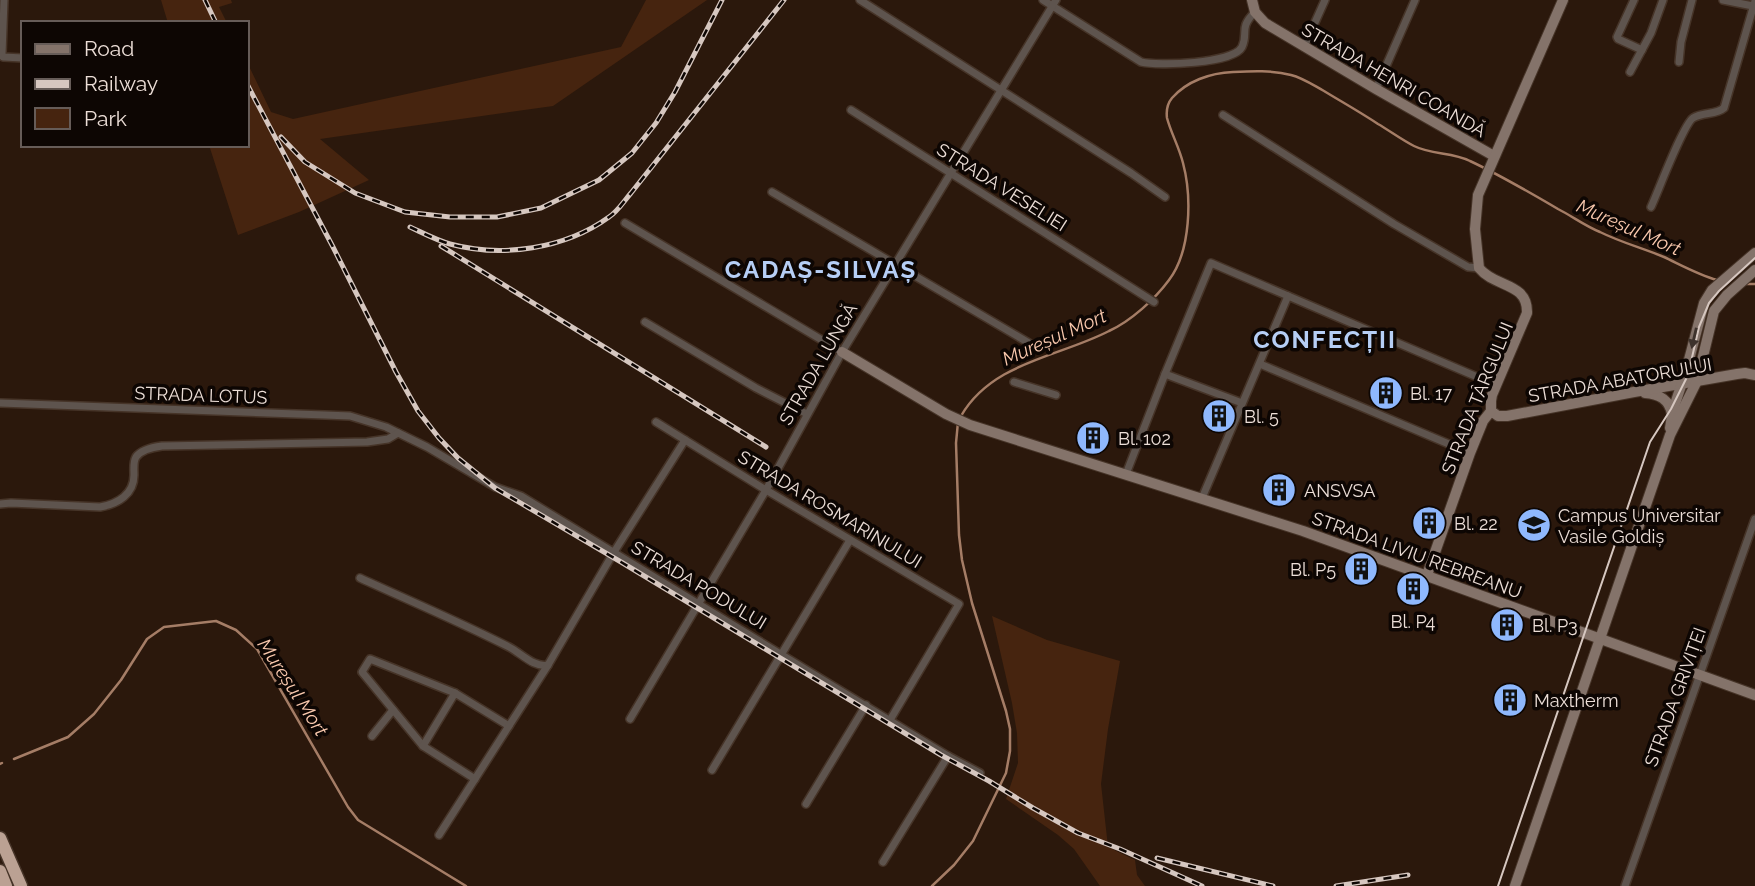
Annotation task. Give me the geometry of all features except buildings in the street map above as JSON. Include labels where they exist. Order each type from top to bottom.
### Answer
[{"type":"highway","points":[[0,838],[21,886]]},
{"type":"highway","points":[[0,871],[6,886]]},
{"type":"street","points":[[4,0],[2,54],[6,58],[21,58]]},
{"type":"street","points":[[860,0],[1165,197]]},
{"type":"street","points":[[1043,0],[1054,3],[1141,62],[1161,64],[1220,58],[1236,52],[1242,45],[1246,22],[1255,12],[1252,0]]},
{"type":"street","points":[[1304,47],[1325,0]]},
{"type":"street","points":[[1376,89],[1415,0]]},
{"type":"street","points":[[1223,115],[1394,224],[1468,267],[1479,268],[1476,209],[1478,195],[1563,0]]},
{"type":"street","points":[[1634,0],[1616,37],[1642,50]]},
{"type":"street","points":[[1630,72],[1651,33],[1663,0]]},
{"type":"street","points":[[1679,62],[1681,42],[1692,0]]},
{"type":"street","points":[[1651,207],[1688,124],[1700,115],[1722,111],[1754,3],[1723,0]]},
{"type":"street","name":"STRADA LUNGĂ","points":[[630,719],[766,490],[842,352],[1054,3]]},
{"type":"street","name":"STRADA HENRI COANDĂ","points":[[1255,12],[1265,23],[1304,47],[1494,156]]},
{"type":"street","name":"STRADA VESELIEI","points":[[851,110],[1154,302]]},
{"type":"street","points":[[772,192],[1029,344]]},
{"type":"street","points":[[625,223],[842,352]]},
{"type":"street","points":[[1670,435],[1672,415],[1704,303],[1709,294],[1752,256]]},
{"type":"street","points":[[1126,474],[1211,263],[1496,385]]},
{"type":"street","name":"STRADA TÂRGULUI","points":[[1427,575],[1470,453],[1483,421],[1491,411],[1490,401],[1527,313],[1524,296],[1520,292],[1489,277],[1479,268]]},
{"type":"street","points":[[1515,886],[1670,435],[1697,381],[1712,315],[1721,300],[1755,270]]},
{"type":"street","points":[[1202,498],[1288,296]]},
{"type":"street","points":[[645,322],[756,388],[807,414]]},
{"type":"street","name":"STRADA LIVIU REBREANU","points":[[842,352],[961,422],[1303,531],[1755,695]]},
{"type":"street","points":[[1260,364],[1470,453]]},
{"type":"street","name":"STRADA ABATORULUI","points":[[1491,411],[1498,416],[1507,416],[1683,383],[1750,374],[1755,367]]},
{"type":"street","points":[[1165,374],[1242,404]]},
{"type":"street","points":[[1014,382],[1056,395]]},
{"type":"street","points":[[1634,392],[1661,396],[1670,407],[1672,415]]},
{"type":"street","name":"STRADA LOTUS","points":[[0,404],[350,416],[398,433]]},
{"type":"street","name":"STRADA ROSMARINULUI","points":[[656,422],[959,604],[890,720]]},
{"type":"street","points":[[0,504],[110,505],[118,502],[131,489],[136,457],[153,447],[367,442],[388,439],[398,433]]},
{"type":"street","name":"STRADA PODULUI","points":[[398,433],[427,447],[495,488],[521,496],[948,756],[981,773]]},
{"type":"street","points":[[439,835],[548,665],[614,552],[685,440]]},
{"type":"street","name":"STRADA GRIVIȚEI","points":[[1625,886],[1755,519]]},
{"type":"street","points":[[712,770],[850,540]]},
{"type":"street","points":[[360,578],[494,639],[540,665],[548,665]]},
{"type":"street","points":[[475,779],[423,746],[362,671],[370,659],[456,693],[509,726]]},
{"type":"street","points":[[423,746],[456,693]]},
{"type":"street","points":[[806,804],[866,705]]},
{"type":"street","points":[[372,736],[393,710]]},
{"type":"street","points":[[883,862],[948,756]]},
{"type":"green space","points":[[161,0],[231,0],[232,3],[219,7],[226,21],[167,21]]},
{"type":"green space","points":[[646,0],[707,0],[553,106],[320,139],[369,180],[299,212],[238,235],[210,147],[248,147],[248,64],[271,112],[293,119],[621,47]]},
{"type":"green space","points":[[992,616],[1047,640],[1120,661],[1101,784],[1108,847],[1135,860],[1137,875],[1145,886],[1100,886],[1074,849],[1006,799],[1018,763],[1017,733]]},
{"type":"waterway","name":"Mureșul Mort","points":[[961,416],[974,398],[1008,372],[1117,327],[1142,309],[1169,280],[1182,254],[1188,223],[1188,192],[1181,157],[1167,118],[1167,107],[1172,98],[1185,87],[1216,74],[1262,71],[1300,78],[1414,146],[1470,161],[1594,230],[1717,280]]},
{"type":"waterway","name":"Mureșul Mort","points":[[1744,284],[1755,284]]},
{"type":"waterway","name":"Mureșul Mort","points":[[932,886],[954,865],[973,841],[1006,773],[1010,751],[1010,729],[1006,711],[972,603],[962,560],[956,443],[958,422]]},
{"type":"waterway","name":"Mureșul Mort","points":[[14,759],[68,737],[94,714],[121,680],[147,639],[164,627],[216,621],[236,630],[257,649],[358,820],[466,886]]},
{"type":"tram line","points":[[1498,886],[1650,442],[1688,375],[1699,327],[1709,303],[1755,258]]},
{"type":"railway","points":[[205,0],[215,21]]},
{"type":"railway","points":[[281,137],[305,162],[355,193],[405,212],[450,217],[497,217],[541,208],[599,180],[632,153],[656,123],[675,92],[722,0]]},
{"type":"railway","points":[[410,227],[450,244],[491,250],[532,248],[573,237],[592,228],[621,206],[784,0]]},
{"type":"railway","points":[[248,86],[418,411],[458,458],[495,488],[1033,808],[1078,833],[1202,886]]},
{"type":"railway","points":[[441,246],[766,447]]},
{"type":"railway","points":[[1157,858],[1273,886]]},
{"type":"railway","points":[[1336,886],[1408,875]]},
{"type":"place","name":"Bl. 17","points":[[1386,393]]},
{"type":"place","name":"Bl. 5","points":[[1219,416]]},
{"type":"place","name":"Bl. 102","points":[[1093,438]]},
{"type":"place","name":"ANSVSA","points":[[1279,490]]},
{"type":"place","name":"Bl. 22","points":[[1429,523]]},
{"type":"place","name":"Campus Universitar Vasile Goldiș","points":[[1534,525]]},
{"type":"place","name":"Bl. P5","points":[[1361,569]]},
{"type":"place","name":"Bl. P4","points":[[1413,589]]},
{"type":"place","name":"Bl. P3","points":[[1507,625]]},
{"type":"place","name":"Maxtherm","points":[[1510,700]]},
{"type":"district","name":"CADAȘ-SILVAȘ","points":[[821,269]]},
{"type":"district","name":"CONFECȚII","points":[[1325,339]]}]
